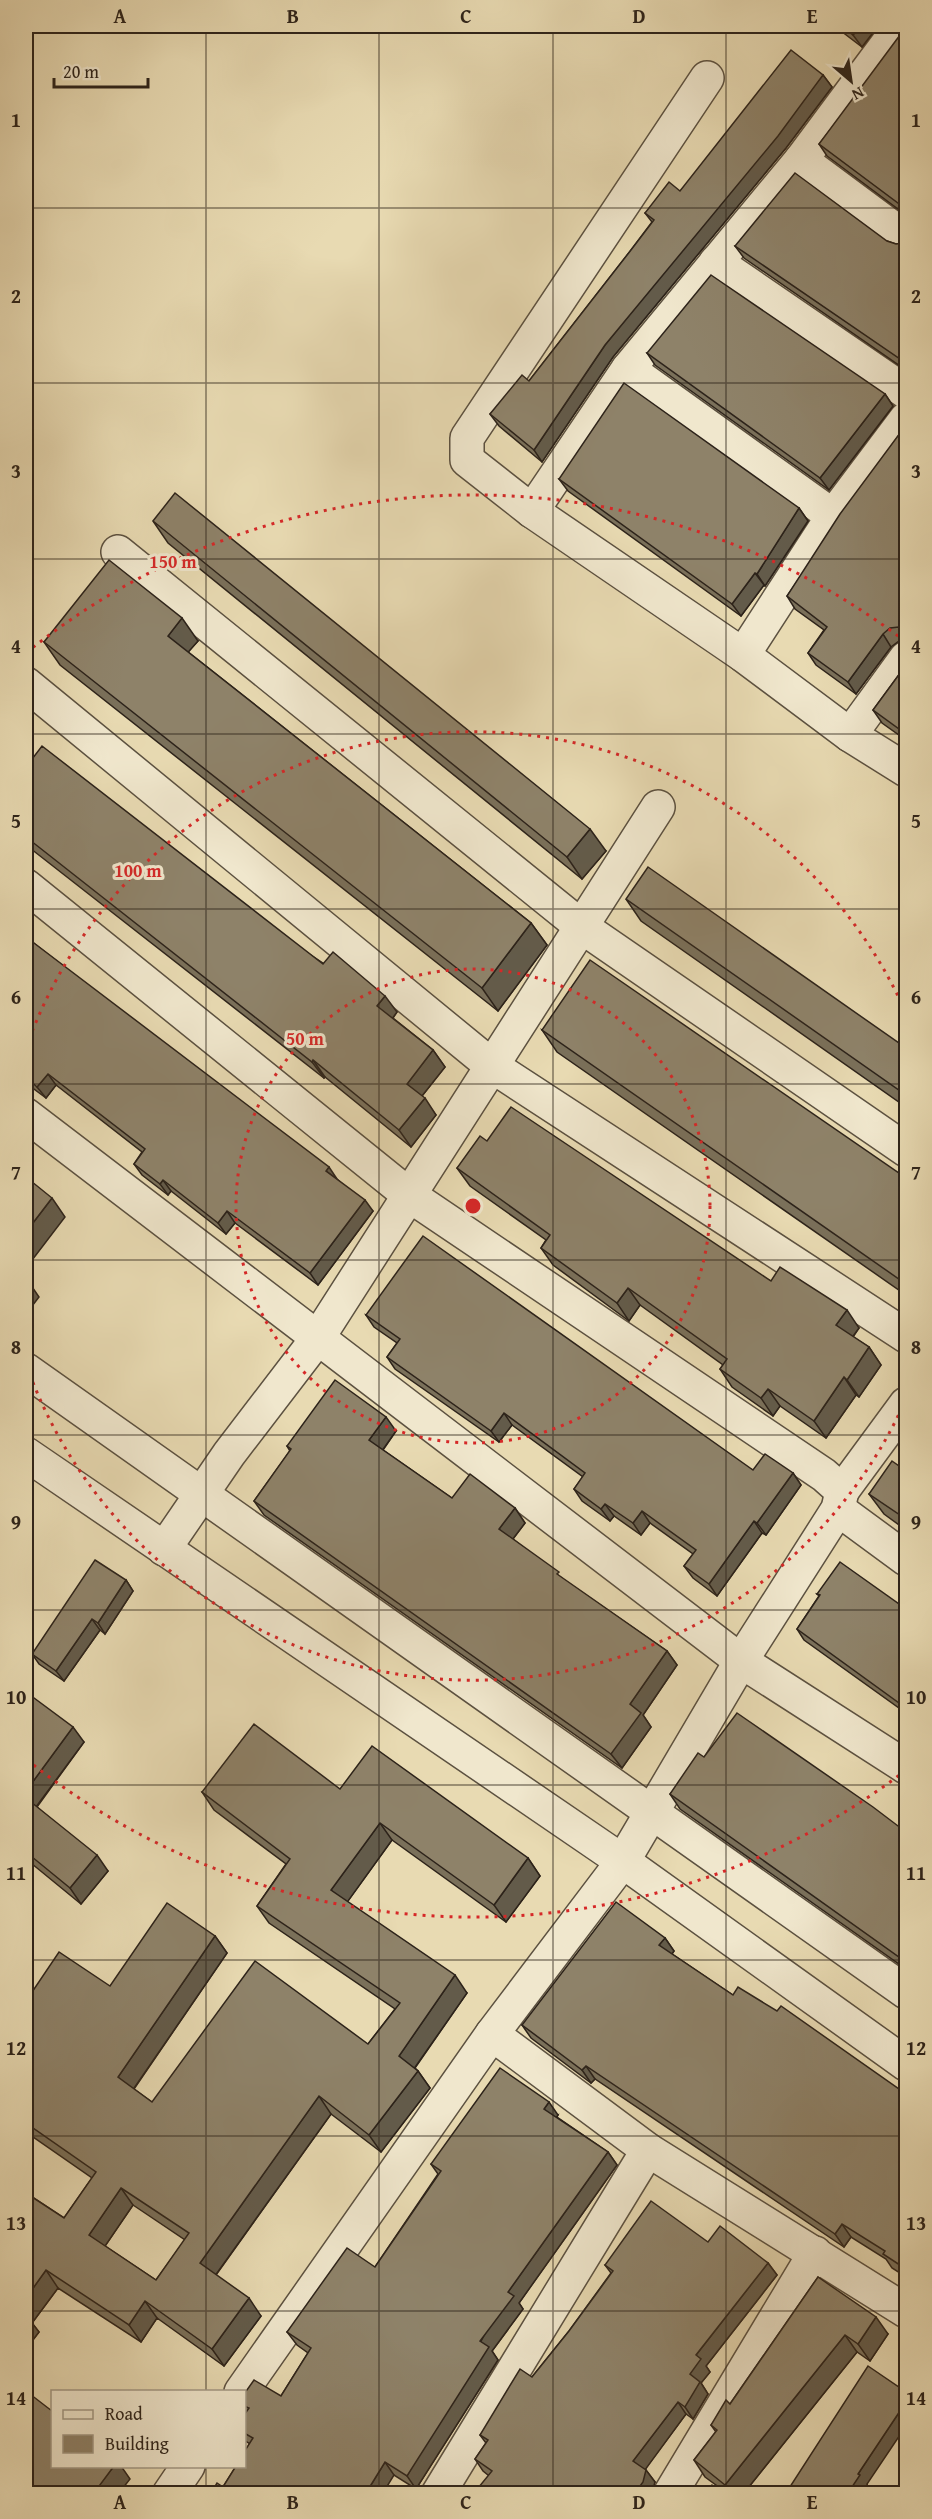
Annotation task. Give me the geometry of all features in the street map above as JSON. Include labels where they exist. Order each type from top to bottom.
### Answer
[{"type":"street","points":[[532,511],[628,369],[801,160],[897,31],[905,26]]},
{"type":"street","points":[[707,78],[467,438],[467,460],[532,511],[744,655],[850,735],[906,770]]},
{"type":"street","points":[[801,160],[906,238]]},
{"type":"street","points":[[716,262],[906,392]]},
{"type":"street","points":[[628,369],[833,516]]},
{"type":"street","points":[[744,655],[833,516],[906,419]]},
{"type":"street","points":[[118,552],[582,927],[906,1150]]},
{"type":"street","points":[[850,735],[906,658]]},
{"type":"street","points":[[26,684],[492,1066],[906,1336]]},
{"type":"street","points":[[164,1549],[317,1339],[658,807]]},
{"type":"street","points":[[26,886],[409,1195],[824,1475],[840,1500],[906,1559]]},
{"type":"street","points":[[26,1114],[317,1339],[741,1661],[906,1767]]},
{"type":"street","points":[[26,1370],[201,1496],[906,1992]]},
{"type":"street","points":[[242,2390],[492,2034],[623,1861],[741,1661],[840,1500],[906,1404]]},
{"type":"street","points":[[26,1454],[623,1861],[906,2064]]},
{"type":"street","points":[[492,2034],[648,2150],[906,2311]]},
{"type":"street","points":[[438,2493],[648,2150]]},
{"type":"street","points":[[670,2493],[814,2253]]},
{"type":"street","points":[[169,2493],[187,2468]]},
{"type":"building","points":[[841,26],[860,26],[853,35]]},
{"type":"building","points":[[903,31],[906,34],[906,209],[819,144]]},
{"type":"building","points":[[791,50],[823,75],[778,136],[605,345],[534,450],[490,414],[522,375],[529,381],[631,250],[654,220],[645,213],[669,182],[680,191]]},
{"type":"building","points":[[795,173],[887,241],[896,244],[906,241],[906,363],[735,246]]},
{"type":"building","points":[[711,275],[885,394],[820,478],[647,353]]},
{"type":"building","points":[[624,383],[799,508],[757,574],[755,573],[732,604],[559,479]]},
{"type":"building","points":[[906,425],[906,630],[899,627],[890,628],[883,634],[848,682],[808,653],[827,627],[787,596],[840,514]]},
{"type":"building","points":[[175,493],[590,829],[567,857],[153,521]]},
{"type":"building","points":[[109,560],[182,618],[168,636],[531,923],[482,988],[44,642]]},
{"type":"building","points":[[906,665],[906,734],[873,710]]},
{"type":"building","points":[[42,746],[323,964],[333,952],[385,996],[377,1006],[433,1050],[407,1084],[425,1098],[399,1130],[313,1060],[312,1062],[26,837],[26,767]]},
{"type":"building","points":[[648,867],[906,1048],[906,1095],[626,899]]},
{"type":"building","points":[[26,937],[329,1167],[326,1171],[365,1200],[310,1273],[227,1211],[218,1223],[163,1180],[160,1184],[134,1164],[145,1149],[48,1074],[37,1087],[26,1077]]},
{"type":"building","points":[[590,960],[906,1178],[906,1284],[542,1030]]},
{"type":"building","points":[[511,1107],[771,1281],[780,1267],[847,1310],[836,1325],[869,1347],[847,1380],[844,1377],[814,1421],[768,1389],[761,1398],[720,1369],[727,1359],[628,1288],[617,1303],[541,1248],[550,1235],[457,1168],[480,1136],[487,1141]]},
{"type":"building","points":[[26,1177],[52,1198],[26,1232]]},
{"type":"building","points":[[423,1236],[753,1470],[765,1454],[793,1473],[757,1523],[754,1521],[709,1584],[684,1566],[696,1550],[642,1511],[633,1523],[605,1504],[601,1509],[574,1489],[585,1473],[504,1413],[491,1431],[387,1357],[400,1339],[366,1315]]},
{"type":"building","points":[[335,1380],[386,1417],[369,1440],[452,1498],[470,1474],[515,1508],[499,1529],[559,1572],[557,1574],[667,1651],[630,1704],[641,1713],[611,1754],[254,1501],[291,1449],[287,1446]]},
{"type":"building","points":[[892,1461],[906,1471],[906,1519],[869,1494]]},
{"type":"building","points":[[95,1560],[126,1580],[98,1623],[92,1619],[56,1671],[32,1654]]},
{"type":"building","points":[[840,1562],[906,1609],[906,1708],[797,1629],[820,1595],[817,1594]]},
{"type":"building","points":[[26,1692],[73,1727],[26,1791]]},
{"type":"building","points":[[737,1713],[906,1832],[906,1962],[670,1794],[698,1753],[704,1757]]},
{"type":"building","points":[[254,1724],[340,1789],[372,1746],[528,1858],[494,1905],[380,1823],[331,1890],[455,1975],[399,2056],[418,2071],[369,2135],[319,2096],[200,2263],[249,2298],[212,2349],[145,2301],[129,2325],[46,2270],[26,2298],[26,2193],[64,2218],[96,2172],[26,2123],[26,2001],[59,1952],[110,1986],[167,1903],[215,1936],[118,2077],[152,2102],[255,1961],[368,2044],[400,2003],[257,1906],[290,1859],[202,1792]],"holes":[[[121,2188],[189,2233],[156,2280],[89,2235]]]},
{"type":"building","points":[[26,1798],[97,1855],[70,1888],[26,1852]]},
{"type":"building","points":[[616,1902],[665,1938],[659,1945],[733,1995],[738,1987],[777,2011],[781,2006],[906,2094],[906,2269],[883,2254],[885,2251],[842,2224],[835,2234],[586,2066],[582,2070],[522,2025]]},
{"type":"building","points":[[500,2068],[549,2102],[544,2109],[608,2152],[508,2292],[514,2296],[480,2341],[489,2347],[407,2476],[385,2462],[366,2493],[211,2493],[217,2483],[223,2487],[235,2468],[246,2468],[246,2449],[253,2438],[246,2434],[246,2412],[249,2408],[246,2407],[246,2391],[254,2380],[281,2396],[311,2348],[287,2332],[347,2248],[375,2267],[441,2171],[431,2164]]},
{"type":"building","points":[[651,2201],[708,2242],[720,2226],[768,2263],[696,2355],[701,2359],[690,2374],[700,2382],[685,2407],[678,2402],[633,2461],[646,2470],[643,2482],[635,2493],[474,2493],[492,2471],[475,2459],[488,2440],[480,2435],[520,2369],[532,2377],[569,2331],[613,2271],[605,2265]]},
{"type":"building","points":[[818,2277],[876,2317],[858,2344],[845,2335],[725,2485],[694,2460],[717,2430],[711,2425],[726,2400],[730,2404]]},
{"type":"building","points":[[868,2366],[906,2392],[906,2402],[858,2474],[860,2475],[848,2493],[786,2493]]},
{"type":"building","points":[[26,2391],[51,2410],[51,2468],[113,2468],[94,2493],[26,2493]]},
{"type":"building","points":[[712,2485],[723,2493],[706,2493]]}]
